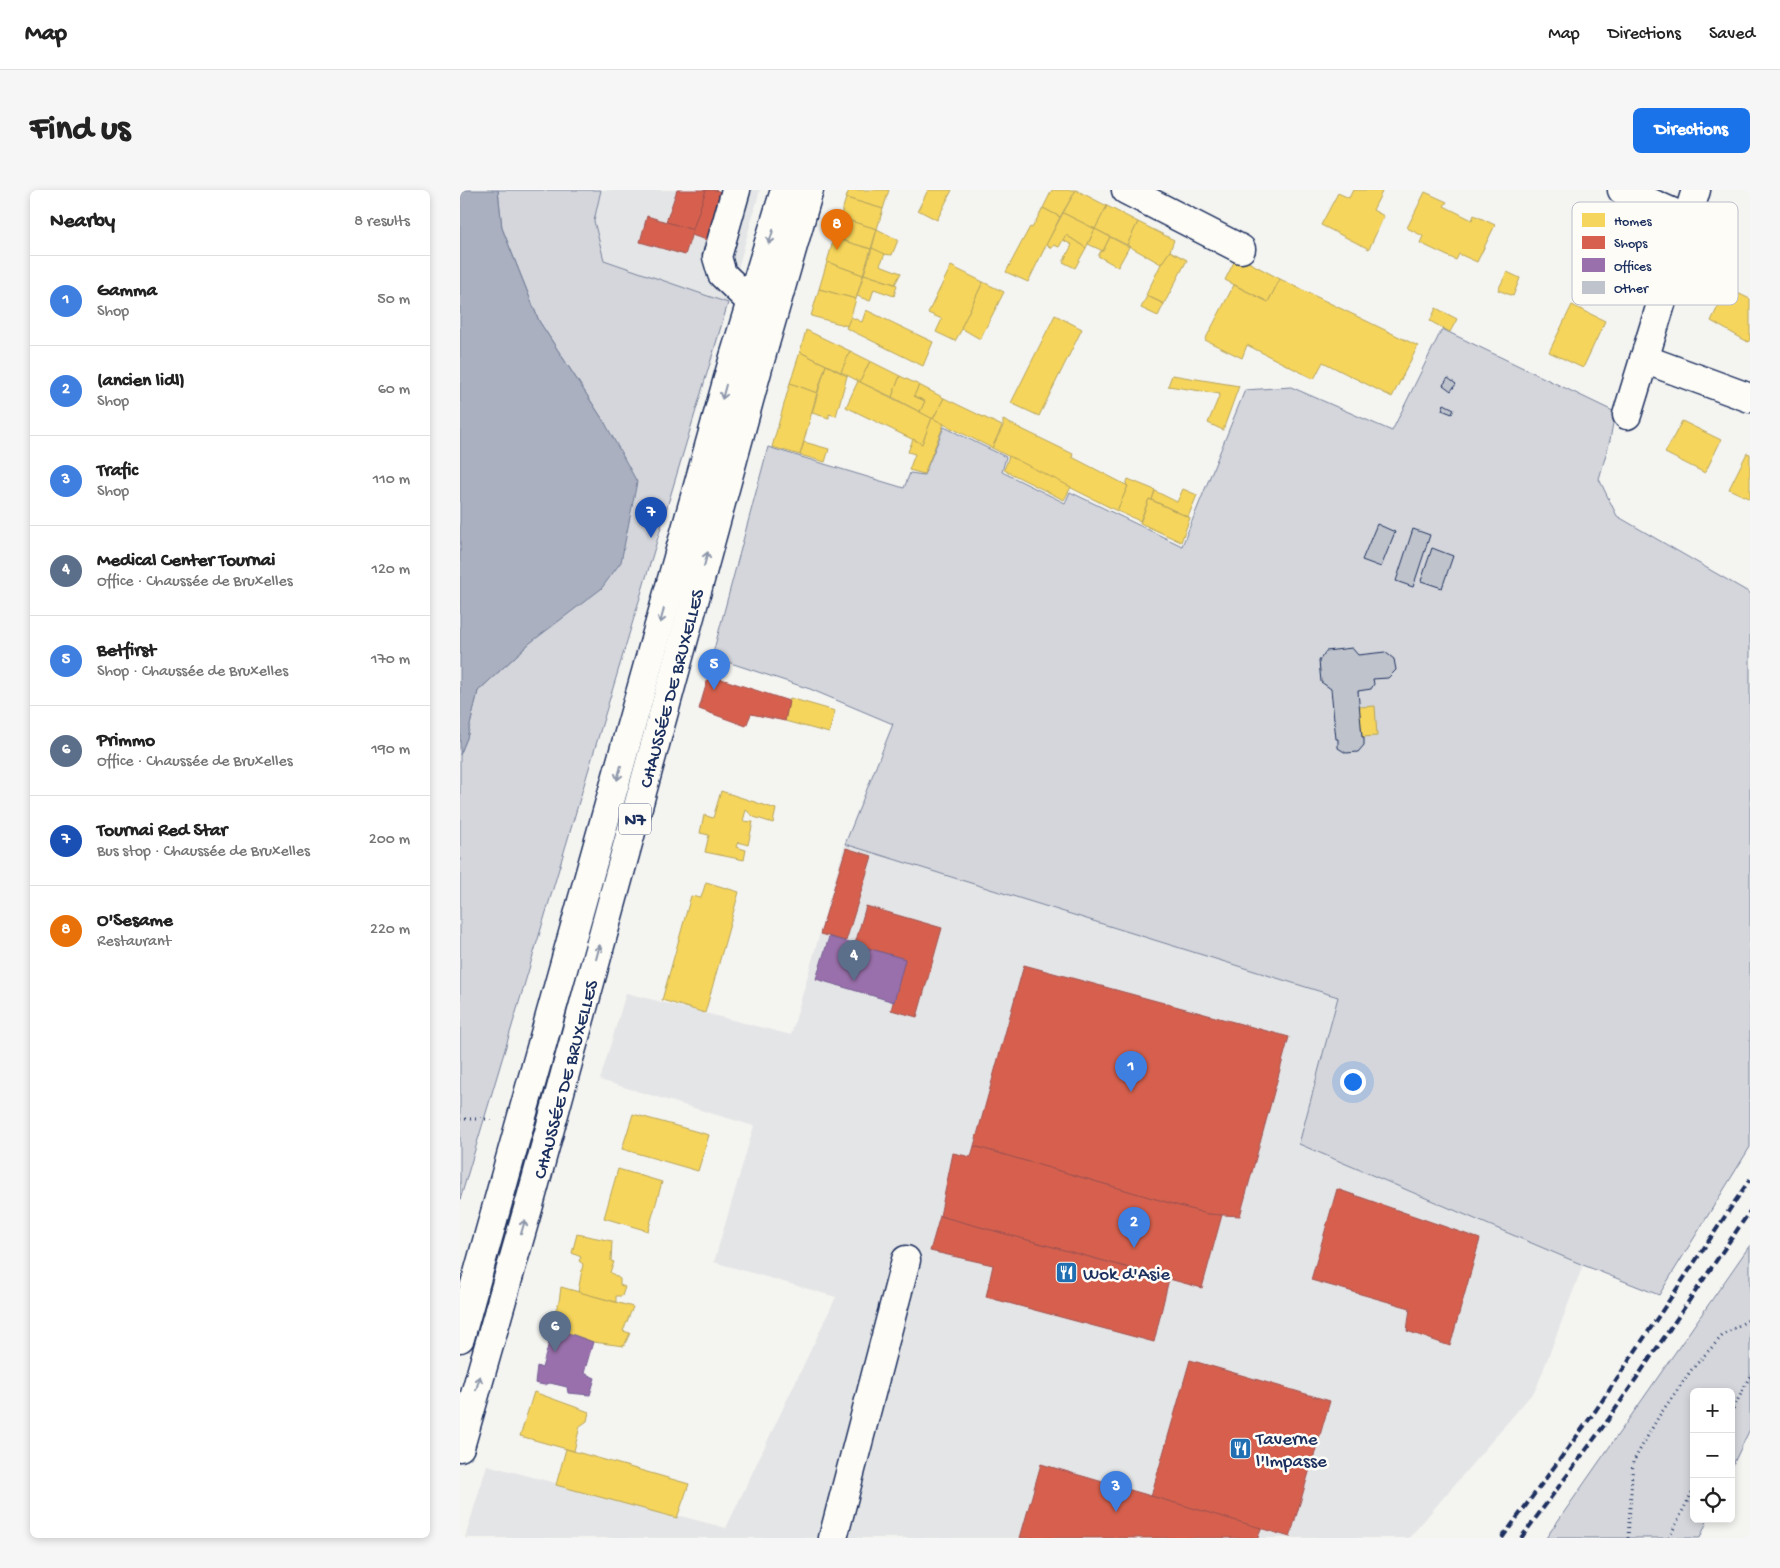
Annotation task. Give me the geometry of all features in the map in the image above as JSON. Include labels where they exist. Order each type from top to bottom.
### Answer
[{"type":"main road","points":[[736,190],[717,257],[722,274],[750,301],[776,308]]},
{"type":"main road","name":"CHAUSSÉE DE BRUXELLES","points":[[460,1338],[750,301],[785,190]]},
{"type":"main road","name":"CHAUSSÉE DE BRUXELLES","points":[[460,1447],[532,1198],[754,383],[810,190]]},
{"type":"main road","points":[[1126,190],[1241,249]]},
{"type":"main road","points":[[1622,190],[1649,202]]},
{"type":"main road","points":[[1692,202],[1696,190]]},
{"type":"main road","points":[[1627,415],[1661,305]]},
{"type":"main road","points":[[1644,359],[1750,398]]},
{"type":"main road","points":[[833,1538],[906,1260]]},
{"type":"path","points":[[1628,1538],[1633,1462],[1659,1416],[1692,1369],[1724,1334],[1750,1319]]},
{"type":"path","points":[[1735,1405],[1750,1376]]},
{"type":"path","points":[[1669,1538],[1690,1496]]},
{"type":"shaded area","points":[[498,190],[601,190],[594,221],[604,260],[728,303],[460,1200],[460,755],[467,738],[478,691],[530,643],[605,423],[539,321],[502,228]]},
{"type":"shaded area","points":[[601,190],[760,190],[711,365],[613,304],[594,221]]},
{"type":"shaded area","points":[[1442,329],[1615,412],[1610,440],[1599,479],[1617,516],[1750,593],[1750,1147],[1659,1295],[1583,1265],[1299,1144],[1338,997],[845,844],[893,724],[810,689],[712,657],[768,447],[904,488],[910,473],[924,475],[944,427],[1006,457],[1002,472],[1065,503],[1070,492],[1182,546],[1245,390],[1291,387],[1392,431]]},
{"type":"shaded area","points":[[845,844],[1339,997],[1299,1144],[1583,1265],[1536,1389],[1409,1538],[465,1538],[487,1465],[726,1528],[836,1297],[714,1262],[754,1126],[600,1080],[626,993],[791,1035]]},
{"type":"shaded area","points":[[1750,1245],[1750,1429],[1735,1461],[1735,1388],[1690,1388],[1690,1523],[1706,1523],[1700,1538],[1546,1538]]},
{"type":"water","points":[[460,190],[498,190],[502,228],[539,321],[605,423],[637,482],[621,562],[601,589],[530,643],[478,691],[467,738],[460,755]]},
{"type":"building: Homes","points":[[849,190],[889,190],[883,209],[846,198]]},
{"type":"building: Homes","points":[[928,190],[952,190],[937,220],[918,210]]},
{"type":"building: Homes","points":[[1052,190],[1076,190],[1060,217],[1043,208]]},
{"type":"building: Homes","points":[[1076,190],[1107,206],[1095,229],[1063,213]]},
{"type":"building: Homes","points":[[1353,190],[1378,190],[1382,192],[1373,210],[1384,216],[1369,249],[1321,225],[1338,193],[1349,198]]},
{"type":"building: Homes","points":[[1425,192],[1447,202],[1444,206],[1472,220],[1474,215],[1495,225],[1477,262],[1459,254],[1456,260],[1420,243],[1423,236],[1407,228]]},
{"type":"building: Homes","points":[[846,198],[883,209],[877,229],[840,218]]},
{"type":"building: Homes","points":[[1107,206],[1138,222],[1127,245],[1095,229]]},
{"type":"building: Homes","points":[[1043,208],[1060,217],[1028,282],[1006,272],[1030,227],[1032,228]]},
{"type":"building: Homes","points":[[1063,213],[1095,229],[1086,248],[1066,235],[1059,247],[1054,245],[1052,248],[1046,245]]},
{"type":"building: Homes","points":[[840,218],[877,229],[871,249],[834,238]]},
{"type":"building: Homes","points":[[1138,222],[1174,240],[1170,251],[1161,264],[1127,245]]},
{"type":"building: Homes","points":[[877,229],[898,240],[892,255],[882,254],[872,248]]},
{"type":"building: Homes","points":[[1095,229],[1110,237],[1103,251],[1088,244]]},
{"type":"building: Homes","points":[[1066,235],[1086,248],[1075,268],[1063,262],[1072,245],[1063,240]]},
{"type":"building: Homes","points":[[1110,237],[1129,247],[1118,267],[1098,256],[1103,251]]},
{"type":"building: Homes","points":[[834,238],[871,249],[863,275],[827,262]]},
{"type":"building: Homes","points":[[872,248],[885,254],[880,265],[901,273],[895,284],[864,274]]},
{"type":"building: Homes","points":[[1170,251],[1187,260],[1164,304],[1146,295],[1161,264]]},
{"type":"building: Homes","points":[[1237,256],[1280,279],[1268,302],[1225,280]]},
{"type":"building: Homes","points":[[827,262],[863,275],[856,299],[819,289]]},
{"type":"building: Homes","points":[[951,266],[983,282],[955,341],[936,332],[942,319],[928,313]]},
{"type":"building: Homes","points":[[1507,272],[1520,278],[1513,296],[1498,290]]},
{"type":"building: Homes","points":[[864,274],[897,285],[894,296],[874,289],[870,301],[857,296]]},
{"type":"building: Homes","points":[[1280,279],[1418,346],[1392,397],[1323,362],[1314,379],[1247,345],[1242,358],[1205,340],[1234,285],[1268,302]]},
{"type":"building: Homes","points":[[983,282],[1004,292],[980,339],[961,328]]},
{"type":"building: Homes","points":[[819,289],[856,299],[848,326],[811,316]]},
{"type":"building: Homes","points":[[1738,293],[1750,299],[1750,340],[1748,342],[1711,321],[1719,305],[1738,305]]},
{"type":"building: Homes","points":[[1147,296],[1164,304],[1158,316],[1141,308]]},
{"type":"building: Homes","points":[[1572,305],[1605,321],[1583,368],[1549,352]]},
{"type":"building: Homes","points":[[1436,308],[1457,319],[1450,332],[1430,321]]},
{"type":"building: Homes","points":[[866,310],[933,342],[923,366],[846,328],[851,317],[862,322]]},
{"type":"building: Homes","points":[[1055,315],[1082,329],[1039,416],[1011,403]]},
{"type":"building: Homes","points":[[806,330],[850,351],[841,372],[800,352]]},
{"type":"building: Homes","points":[[850,351],[870,361],[860,382],[841,372]]},
{"type":"building: Homes","points":[[800,352],[826,365],[817,393],[790,383]]},
{"type":"building: Homes","points":[[870,361],[900,376],[892,397],[860,382]]},
{"type":"building: Homes","points":[[826,365],[847,376],[836,416],[829,414],[829,418],[812,413]]},
{"type":"building: Homes","points":[[1172,375],[1239,386],[1223,430],[1208,423],[1220,394],[1168,386]]},
{"type":"building: Homes","points":[[900,376],[919,385],[914,396],[925,401],[920,412],[892,397]]},
{"type":"building: Homes","points":[[858,381],[932,418],[922,444],[846,407]]},
{"type":"building: Homes","points":[[790,383],[817,393],[800,455],[772,447]]},
{"type":"building: Homes","points":[[919,385],[944,398],[933,419],[920,412],[925,401],[914,396]]},
{"type":"building: Homes","points":[[944,398],[1002,426],[992,448],[933,419]]},
{"type":"building: Homes","points":[[932,418],[944,424],[924,474],[909,470],[915,454],[908,452],[913,439],[922,444]]},
{"type":"building: Homes","points":[[1003,420],[1073,454],[1072,457],[1128,486],[1117,511],[992,448],[1003,426]]},
{"type":"building: Homes","points":[[1682,421],[1721,440],[1705,473],[1665,453]]},
{"type":"building: Homes","points":[[804,442],[829,449],[825,462],[800,455]]},
{"type":"building: Homes","points":[[1747,453],[1750,454],[1750,499],[1729,489]]},
{"type":"building: Homes","points":[[1009,456],[1071,487],[1064,500],[1004,470]]},
{"type":"building: Homes","points":[[1128,479],[1155,490],[1152,500],[1149,499],[1140,521],[1117,511],[1128,486],[1126,485]]},
{"type":"building: Homes","points":[[1183,489],[1197,495],[1188,517],[1152,500],[1155,491],[1177,502]]},
{"type":"building: Homes","points":[[1149,499],[1190,518],[1181,542],[1140,523]]},
{"type":"building: Homes","points":[[790,698],[835,711],[829,733],[785,721]]},
{"type":"building: Homes","points":[[1375,706],[1377,736],[1362,737],[1359,707]]},
{"type":"building: Homes","points":[[721,791],[776,809],[773,823],[754,817],[746,810],[743,821],[753,822],[748,845],[738,842],[736,847],[746,850],[744,860],[705,852],[709,835],[700,833],[704,815],[713,818]]},
{"type":"building: Homes","points":[[706,882],[739,892],[705,1013],[662,1000],[691,896],[701,898]]},
{"type":"building: Homes","points":[[633,1114],[709,1135],[698,1171],[622,1149]]},
{"type":"building: Homes","points":[[618,1169],[662,1182],[648,1231],[604,1218]]},
{"type":"building: Homes","points":[[577,1234],[612,1241],[611,1261],[614,1262],[610,1272],[620,1279],[620,1285],[625,1287],[622,1296],[616,1296],[616,1302],[578,1292],[583,1264],[579,1261],[581,1257],[572,1253]]},
{"type":"building: Homes","points":[[561,1287],[633,1307],[623,1331],[630,1333],[624,1346],[593,1342],[549,1325],[559,1302]]},
{"type":"building: Homes","points":[[534,1392],[589,1412],[587,1421],[580,1426],[574,1451],[520,1436]]},
{"type":"building: Homes","points":[[566,1449],[689,1484],[677,1518],[556,1485]]},
{"type":"building: Shops","points":[[677,190],[706,190],[693,230],[666,222]]},
{"type":"building: Shops","points":[[706,190],[715,190],[741,198],[726,246],[691,235]]},
{"type":"building: Shops","points":[[647,216],[693,230],[685,255],[640,242]]},
{"type":"building: Shops","points":[[709,675],[789,701],[785,721],[751,714],[746,726],[699,709]]},
{"type":"building: Shops","points":[[846,848],[872,856],[846,941],[820,934]]},
{"type":"building: Shops","points":[[866,906],[942,928],[917,1017],[891,1010],[905,959],[855,944]]},
{"type":"building: Shops","points":[[1024,965],[1289,1037],[1240,1216],[1207,1214],[974,1146]]},
{"type":"building: Shops","points":[[974,1146],[1207,1214],[1222,1215],[1202,1288],[940,1216],[953,1153],[971,1157]]},
{"type":"building: Shops","points":[[1337,1189],[1480,1239],[1450,1346],[1407,1331],[1410,1308],[1311,1280]]},
{"type":"building: Shops","name":"Wok d'Asie","points":[[940,1216],[1169,1279],[1154,1342],[986,1297],[993,1265],[930,1251]]},
{"type":"building: Shops","name":"Taverne l'Impasse","points":[[1190,1360],[1330,1401],[1290,1537],[1151,1496]]},
{"type":"building: Shops","points":[[1041,1464],[1261,1528],[1258,1538],[1020,1538]]},
{"type":"building: Offices","points":[[829,937],[905,959],[894,1002],[816,979]]},
{"type":"building: Offices","points":[[553,1328],[593,1342],[584,1373],[595,1378],[590,1395],[568,1393],[567,1387],[550,1383],[544,1385],[535,1383],[537,1366],[542,1368]]},
{"type":"building: Other","points":[[1448,378],[1456,384],[1451,391],[1443,385]]},
{"type":"building: Other","points":[[1444,404],[1454,409],[1452,414],[1442,410]]},
{"type":"building: Other","points":[[1377,524],[1395,532],[1381,567],[1362,560]]},
{"type":"building: Other","points":[[1413,529],[1430,535],[1413,587],[1396,581]]},
{"type":"building: Other","points":[[1432,548],[1453,556],[1442,588],[1421,581]]},
{"type":"building: Other","points":[[1352,648],[1358,655],[1385,652],[1394,659],[1396,670],[1388,678],[1373,679],[1374,684],[1371,689],[1358,691],[1364,745],[1358,752],[1346,753],[1338,748],[1331,689],[1321,682],[1319,661],[1326,651]]},
{"type":"railway","points":[[1502,1538],[1596,1410],[1750,1179]]},
{"type":"railway","points":[[1521,1538],[1608,1420],[1750,1211]]},
{"type":"place","name":"O'Sesame","points":[[837,250]]},
{"type":"place","name":"Tournai Red Star","points":[[651,538]]},
{"type":"place","name":"Betfirst","points":[[714,690]]},
{"type":"place","name":"Medical Center Tournai","points":[[854,981]]},
{"type":"place","name":"Gamma","points":[[1131,1092]]},
{"type":"place","name":"(ancien lidl)","points":[[1134,1248]]},
{"type":"place","name":"Wok d'Asie","points":[[1067,1272]]},
{"type":"place","name":"Primmo","points":[[555,1352]]},
{"type":"place","name":"Taverne l'Impasse","points":[[1240,1448]]},
{"type":"place","name":"Trafic","points":[[1116,1512]]}]
